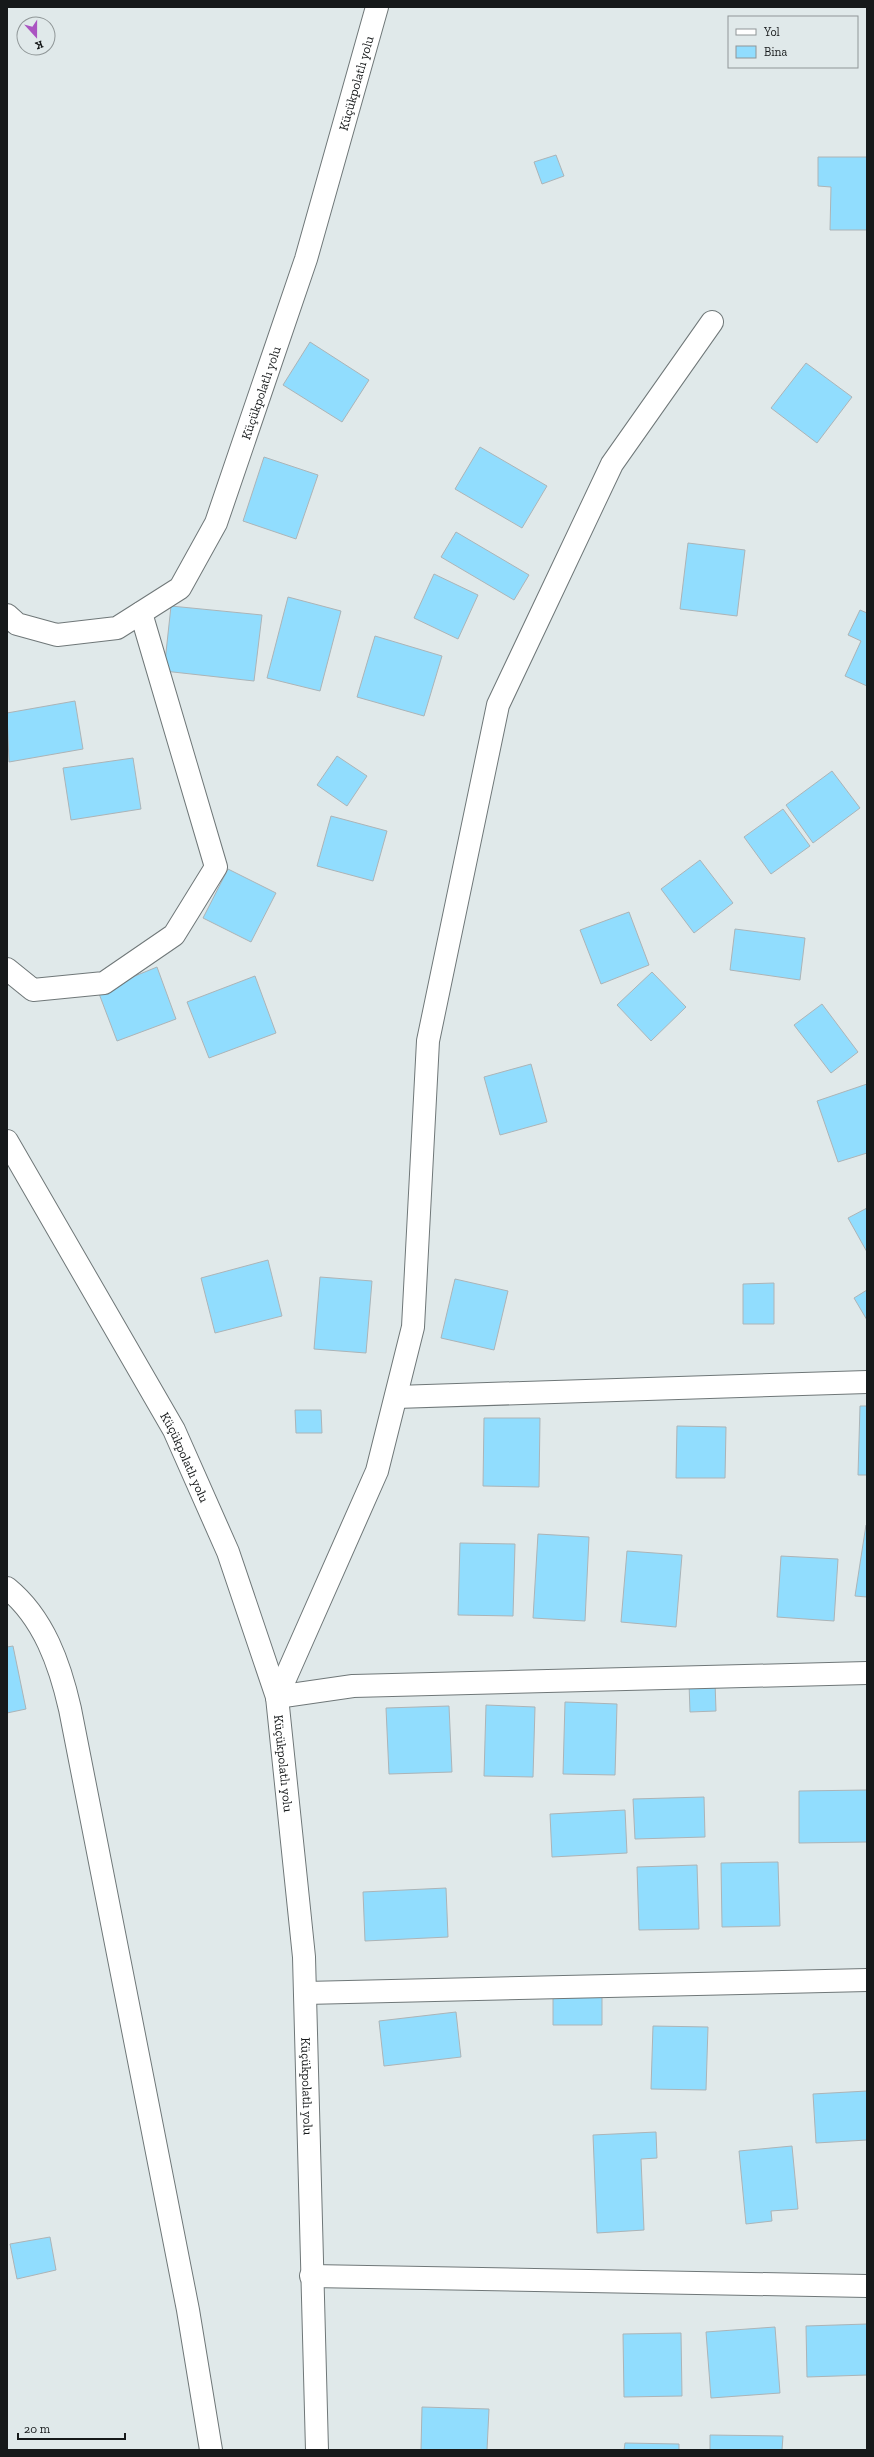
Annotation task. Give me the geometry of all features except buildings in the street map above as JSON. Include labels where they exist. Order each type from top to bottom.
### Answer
[{"type":"street","name":"Küçükpolatlı yolu","points":[[7,615],[17,624],[58,635],[117,628],[180,588],[216,523],[306,259],[377,7]]},
{"type":"street","points":[[277,1697],[377,1471],[413,1327],[428,1041],[498,705],[612,464],[712,322]]},
{"type":"street","points":[[7,969],[33,990],[104,983],[174,935],[216,867],[141,613]]},
{"type":"street","name":"Küçükpolatlı yolu","points":[[7,1141],[174,1430],[228,1552],[277,1697],[304,1957],[316,2450]]},
{"type":"street","points":[[396,1397],[867,1382]]},
{"type":"street","points":[[7,1588],[17,1596],[44,1633],[61,1670],[70,1709],[188,2310],[211,2450]]},
{"type":"street","points":[[277,1697],[353,1686],[867,1673]]},
{"type":"street","points":[[305,1993],[867,1980]]},
{"type":"street","points":[[311,2276],[867,2286]]}]
